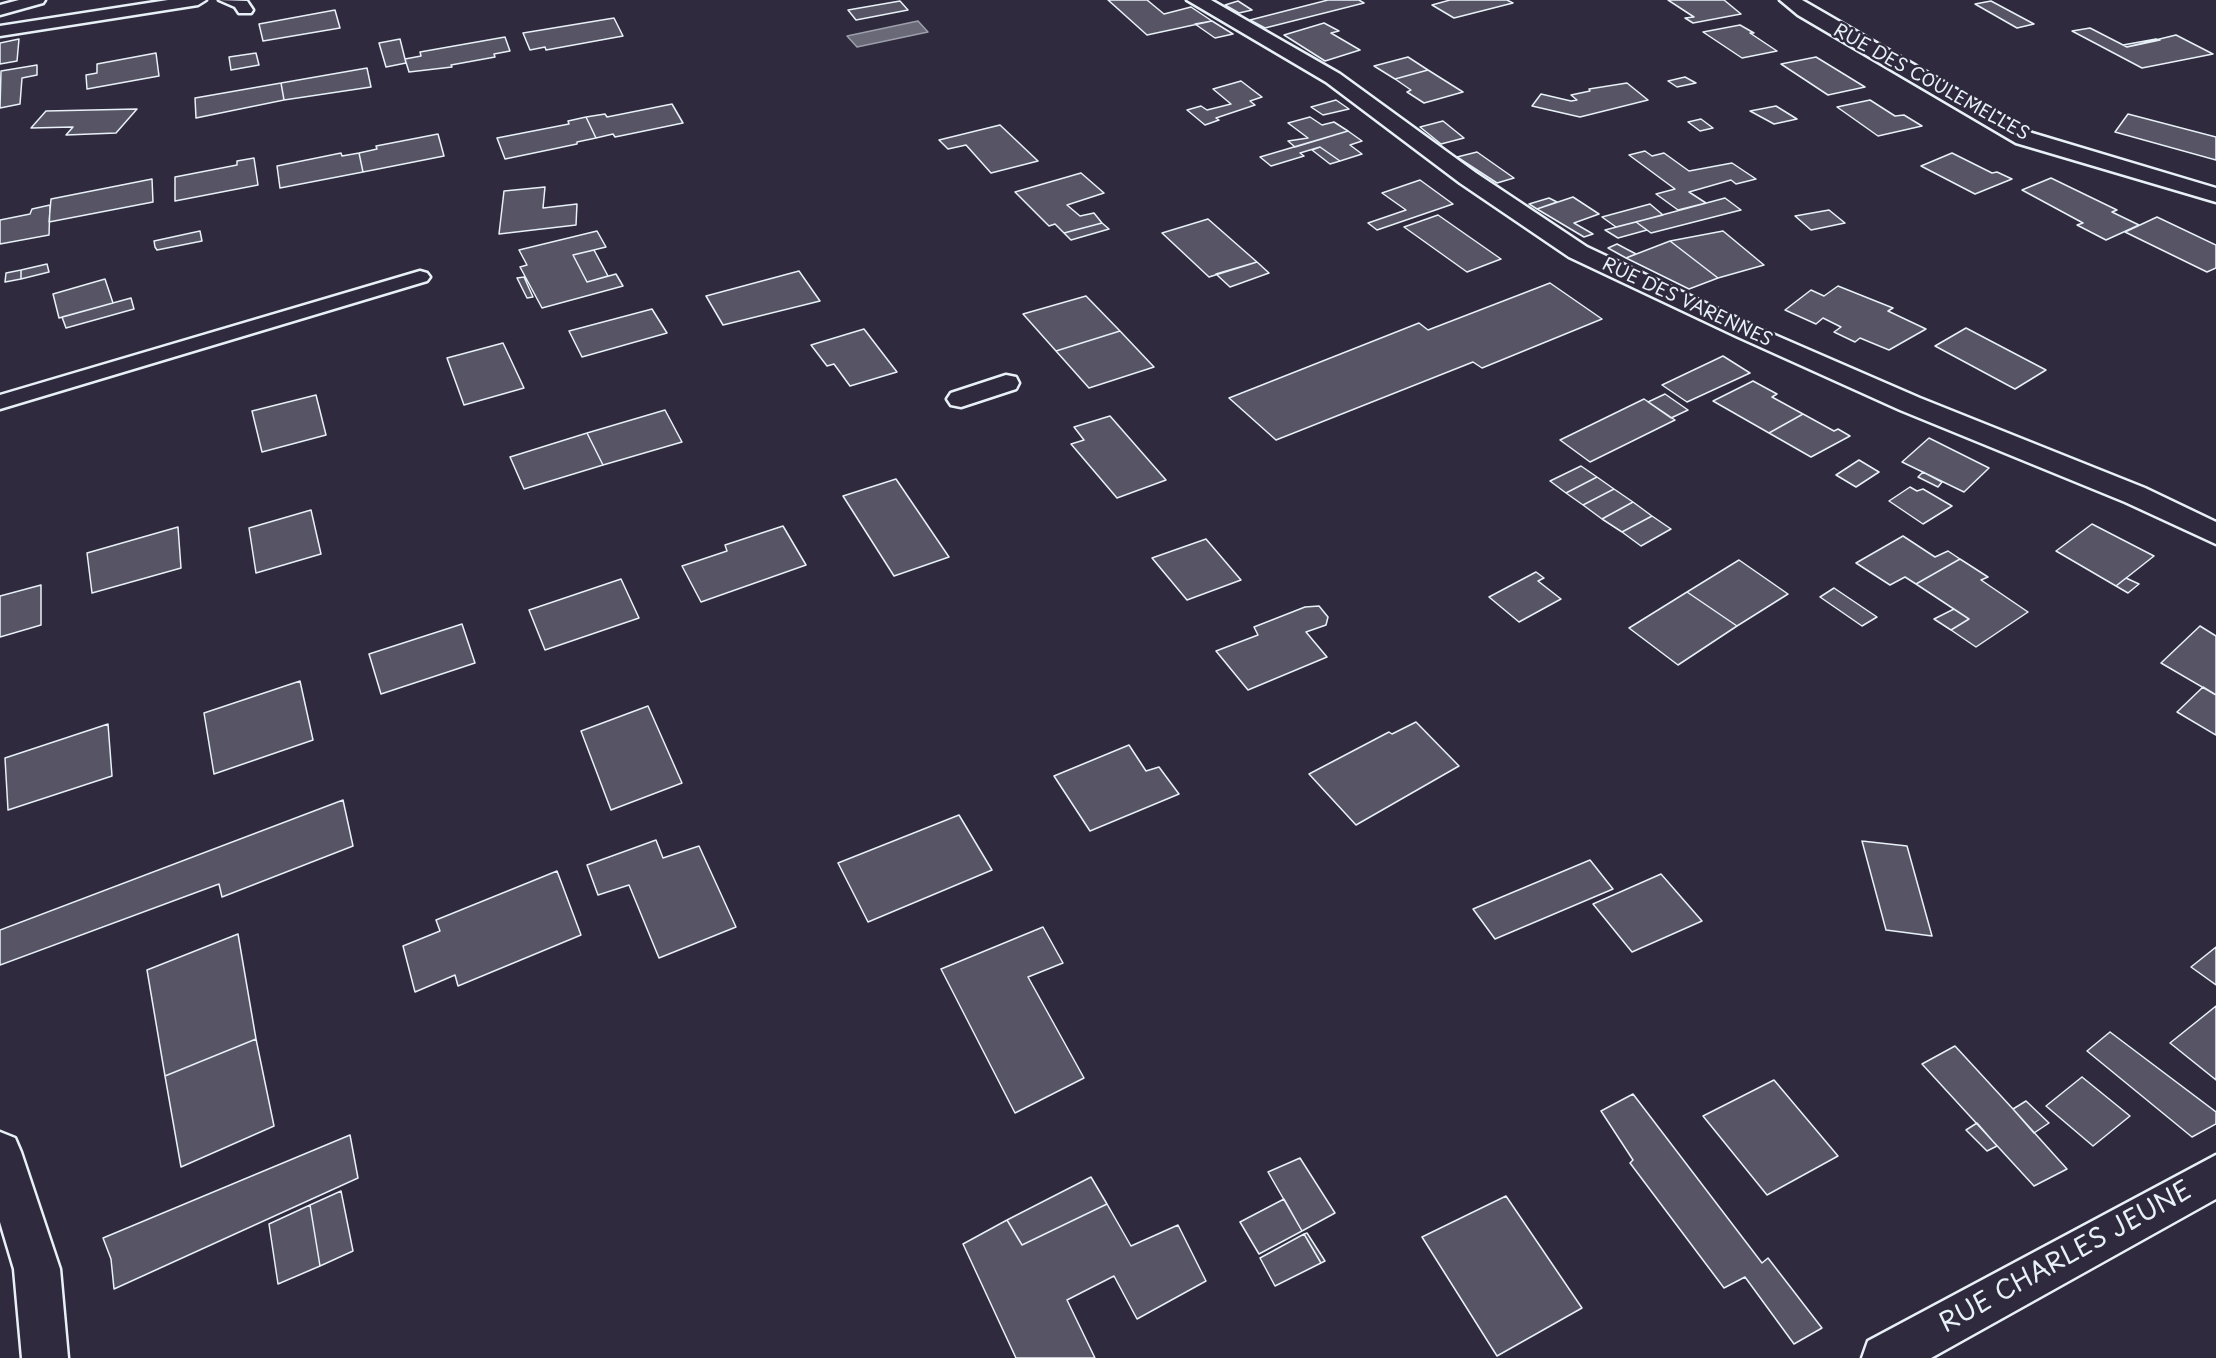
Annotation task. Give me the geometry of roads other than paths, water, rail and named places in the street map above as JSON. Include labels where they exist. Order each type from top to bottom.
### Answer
[{"type":"street","name":"RUE DES VARENNES","points":[[1197,0],[1333,78],[1468,178],[1578,252],[1745,332],[1910,404],[2135,495],[2216,534]]},
{"type":"street","name":"RUE DES COULEMELLES","points":[[1790,0],[1805,11],[2024,138],[2216,195]]},
{"type":"street","points":[[961,399],[1006,383]]},
{"type":"street","points":[[0,1152],[37,1269],[45,1358]]},
{"type":"street","name":"RUE CHARLES JEUNE","points":[[1885,1358],[2216,1176]]},
{"type":"lane","points":[[0,9],[37,0]]},
{"type":"lane","points":[[0,32],[198,0]]},
{"type":"lane","points":[[227,0],[241,4],[245,10]]},
{"type":"lane","points":[[0,402],[420,277]]},
{"type":"water","points":[[918,21],[928,32],[857,47],[847,36]]}]
